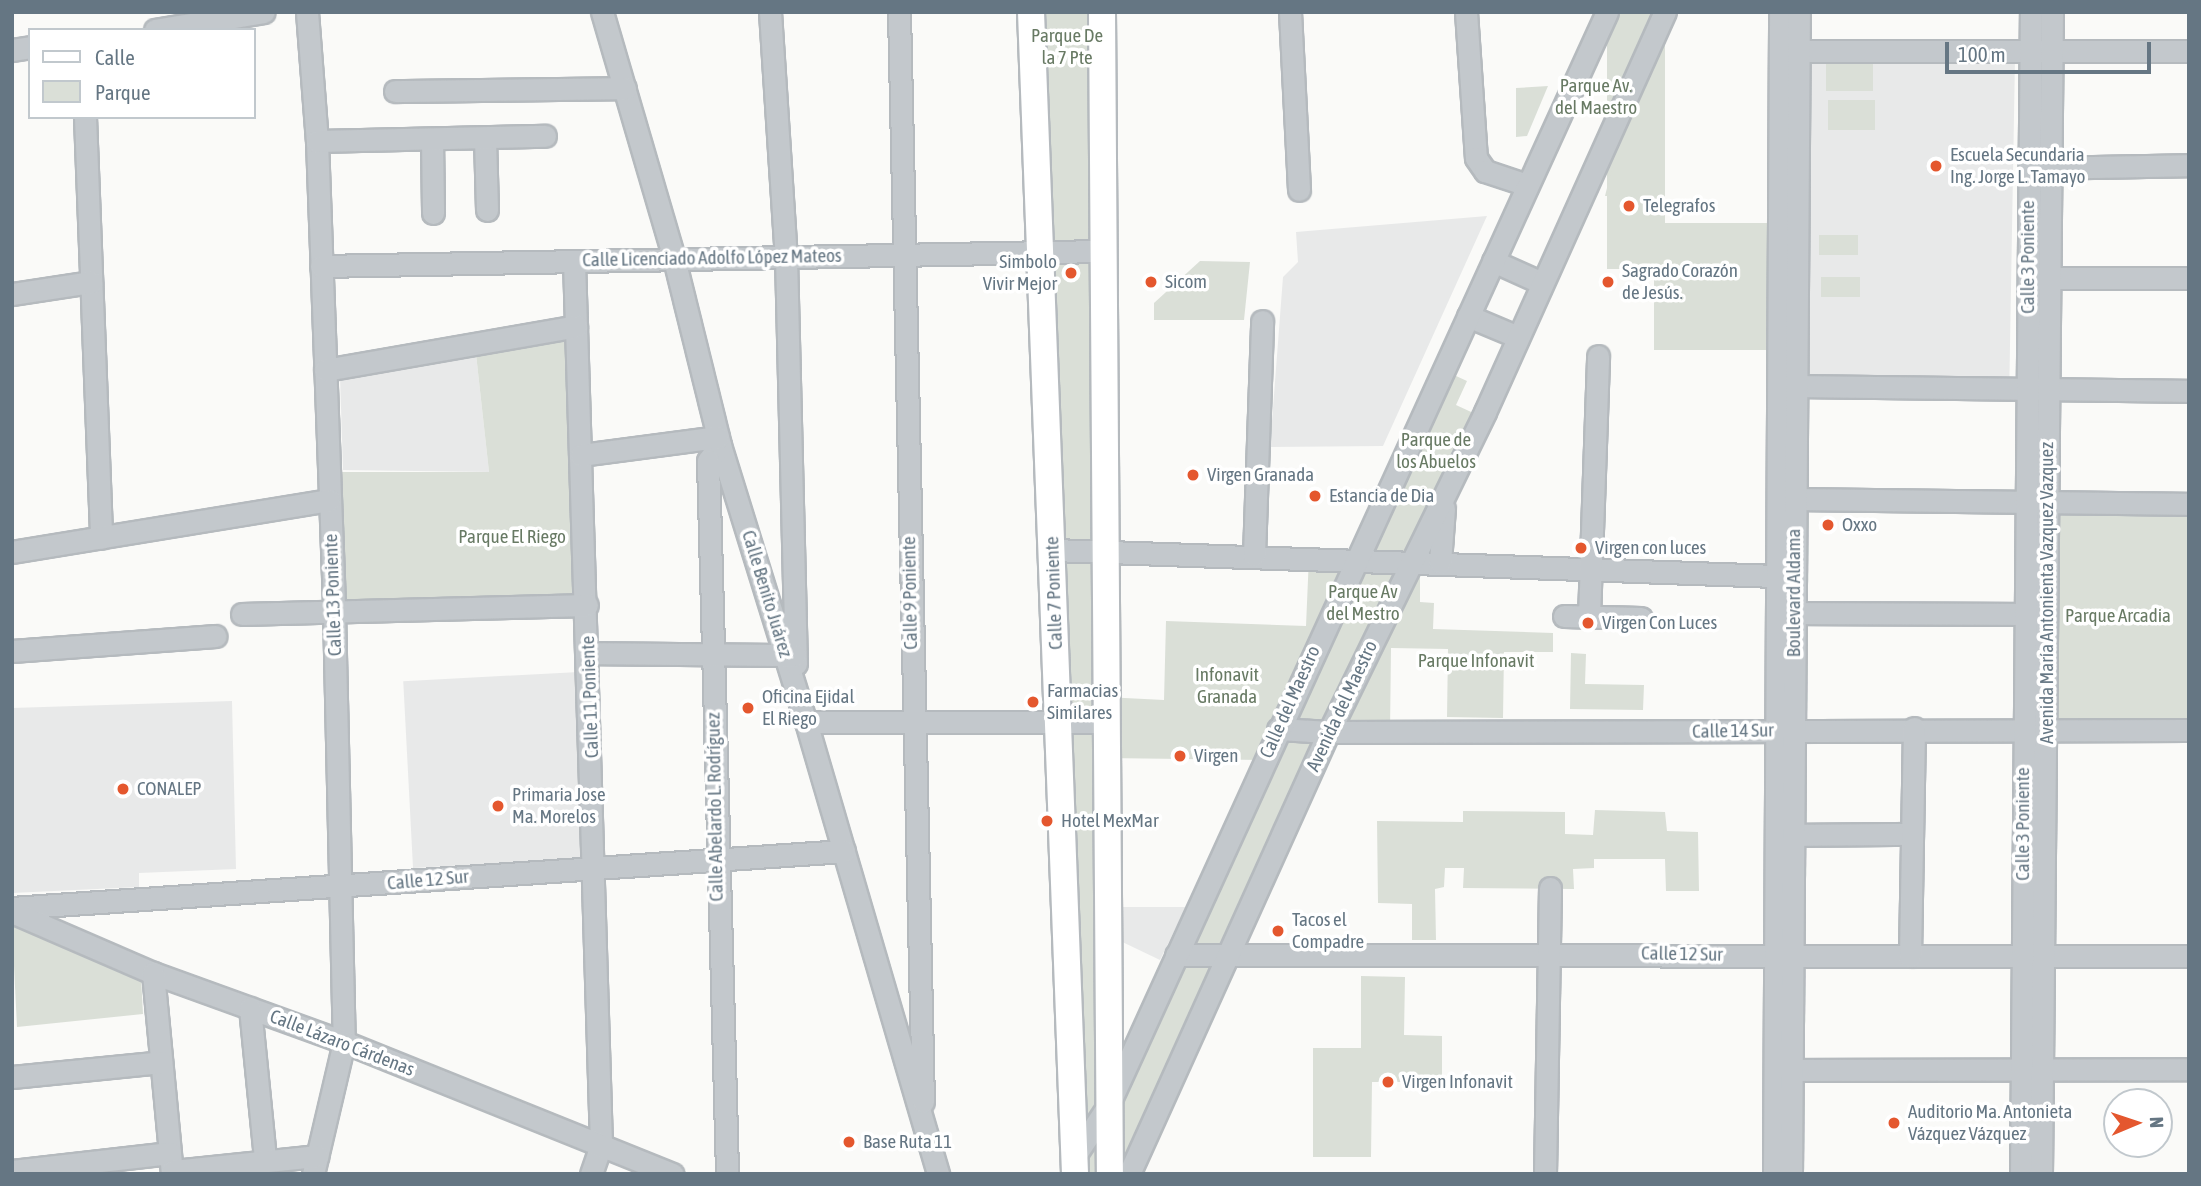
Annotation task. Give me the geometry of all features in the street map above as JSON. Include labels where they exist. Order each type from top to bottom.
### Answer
[{"type":"main road","name":"Calle 7 Poniente","points":[[1031,12],[1074,1165]]},
{"type":"main road","points":[[1102,12],[1103,551],[1110,1174]]},
{"type":"street","points":[[164,28],[215,17],[264,12]]},
{"type":"street","name":"Calle 13 Poniente","points":[[307,12],[317,141],[334,610],[344,1042],[315,1165]]},
{"type":"street","name":"Calle Benito Juárez","points":[[603,12],[674,259],[719,441],[790,655],[796,688],[924,1136],[938,1174]]},
{"type":"street","points":[[588,653],[790,655],[786,257],[770,12]]},
{"type":"street","name":"Calle 9 Poniente","points":[[899,12],[924,1174]]},
{"type":"street","points":[[1290,12],[1299,190]]},
{"type":"street","points":[[1466,12],[1476,158],[1485,171],[1527,185]]},
{"type":"street","name":"Calle del Maestro","points":[[1074,1165],[1108,1106],[1607,12]]},
{"type":"street","name":"Avenida del Maestro","points":[[1129,1174],[1329,732],[1444,497],[1665,12]]},
{"type":"street","name":"Boulevard Aldama","points":[[1780,12],[1790,51]]},
{"type":"street","name":"Boulevard Aldama","points":[[1791,1174],[1783,1070],[1785,613],[1790,51],[1799,12]]},
{"type":"street","name":"Calle 3 Poniente","points":[[2031,12],[2041,50],[2029,171],[2025,614],[2024,728],[2033,955]]},
{"type":"street","name":"Avenida María Antonienta Vazquez Vazquez","points":[[2041,1174],[2032,1067],[2033,955],[2046,728],[2051,165],[2041,50],[2052,12]]},
{"type":"street","points":[[1790,51],[2189,51]]},
{"type":"street","points":[[395,91],[625,88]]},
{"type":"street","points":[[85,119],[101,538]]},
{"type":"street","points":[[317,141],[545,136]]},
{"type":"street","points":[[485,138],[487,209]]},
{"type":"street","points":[[432,139],[433,213]]},
{"type":"street","points":[[2029,171],[2051,165],[2189,165]]},
{"type":"street","name":"Calle Licenciado Adolfo López Mateos","points":[[321,266],[1103,251]]},
{"type":"street","name":"Calle 11 Poniente","points":[[574,261],[595,866],[601,1146],[591,1174]]},
{"type":"street","points":[[1493,261],[1542,283]]},
{"type":"street","points":[[2028,278],[2189,278]]},
{"type":"street","points":[[12,295],[91,282]]},
{"type":"street","points":[[1468,316],[1518,337]]},
{"type":"street","points":[[1254,555],[1262,321]]},
{"type":"street","points":[[324,370],[576,326]]},
{"type":"street","points":[[1589,617],[1598,356]]},
{"type":"street","points":[[1787,386],[2189,391]]},
{"type":"street","points":[[582,456],[719,441]]},
{"type":"street","name":"Calle Abelardo L. Rodríguez","points":[[719,441],[708,461],[716,859],[727,1174]]},
{"type":"street","points":[[1440,562],[1444,497]]},
{"type":"street","points":[[12,552],[329,500]]},
{"type":"street","points":[[1786,500],[2189,504]]},
{"type":"street","name":"Boulevard Aldama","points":[[1785,613],[1776,576],[1786,500]]},
{"type":"street","points":[[1053,550],[1357,557],[1776,576]]},
{"type":"street","points":[[242,614],[587,605]]},
{"type":"street","points":[[1785,613],[2046,614]]},
{"type":"street","points":[[1564,616],[1641,618]]},
{"type":"street","points":[[12,651],[215,636]]},
{"type":"street","points":[[806,722],[1105,722]]},
{"type":"street","points":[[1910,956],[1914,728]]},
{"type":"street","name":"Calle 14 Sur","points":[[1278,729],[1329,732],[1914,728],[2189,730]]},
{"type":"street","name":"Boulevard Aldama","points":[[1783,955],[1792,835],[1785,730]]},
{"type":"street","points":[[1792,835],[1912,834]]},
{"type":"street","name":"Calle 12 Sur","points":[[12,910],[341,888],[595,866],[844,851]]},
{"type":"street","points":[[1545,1174],[1550,888]]},
{"type":"street","name":"Calle Lázaro Cárdenas","points":[[12,910],[153,973],[344,1042],[673,1174]]},
{"type":"street","name":"Calle 12 Sur","points":[[1176,955],[2189,956]]},
{"type":"street","points":[[153,973],[171,1166]]},
{"type":"street","points":[[250,1008],[265,1158]]},
{"type":"street","points":[[12,1077],[161,1062]]},
{"type":"street","points":[[2021,1174],[2032,1067]]},
{"type":"street","points":[[1783,1070],[2032,1067],[2189,1069]]},
{"type":"street","name":"Boulevard Aldama","points":[[1774,1174],[1783,1070]]},
{"type":"street","points":[[12,1171],[171,1166],[265,1158],[315,1165]]},
{"type":"shaded area","points":[[1810,57],[2015,61],[2009,378],[1804,374]]},
{"type":"shaded area","points":[[1487,216],[1383,446],[1270,447],[1283,277],[1298,262],[1296,232]]},
{"type":"shaded area","points":[[475,345],[489,472],[343,470],[340,377]]},
{"type":"shaded area","name":"Primaria Jose Ma. Morelos","points":[[579,672],[589,859],[413,868],[403,681]]},
{"type":"shaded area","name":"CONALEP","points":[[232,701],[236,869],[139,873],[139,887],[12,893],[12,708]]},
{"type":"shaded area","points":[[1119,907],[1186,907],[1160,960],[1114,938]]},
{"type":"green space","points":[[1032,12],[1102,12],[1105,697],[1164,700],[1166,621],[1306,626],[1309,556],[1357,557],[1443,370],[1467,381],[1456,405],[1482,417],[1445,497],[1456,497],[1453,571],[1420,571],[1420,602],[1434,603],[1433,629],[1553,633],[1553,652],[1504,652],[1503,718],[1447,717],[1448,649],[1391,648],[1390,732],[1329,732],[1124,1174],[1109,1129],[1262,760],[1105,758],[1109,1174],[1075,1174]]},
{"type":"green space","points":[[1607,12],[1665,12],[1665,269],[1607,269]]},
{"type":"green space","points":[[1826,61],[1873,61],[1873,91],[1826,91]]},
{"type":"green space","points":[[1548,86],[1527,136],[1516,137],[1516,88]]},
{"type":"green space","points":[[1828,100],[1875,100],[1875,130],[1828,130]]},
{"type":"green space","points":[[1615,156],[1660,156],[1660,195],[1605,196]]},
{"type":"green space","points":[[1654,223],[1779,223],[1779,350],[1654,350]]},
{"type":"green space","points":[[1819,235],[1858,235],[1858,255],[1819,255]]},
{"type":"green space","points":[[1200,261],[1250,262],[1244,320],[1154,320],[1154,303]]},
{"type":"green space","points":[[1821,277],[1860,277],[1860,297],[1821,297]]},
{"type":"green space","name":"Parque El Riego","points":[[576,327],[587,604],[334,610],[328,472],[489,472],[475,345]]},
{"type":"green space","name":"Parque Arcadia","points":[[2048,503],[2189,503],[2189,728],[2048,728]]},
{"type":"green space","points":[[1571,653],[1586,654],[1585,684],[1644,685],[1643,710],[1570,709]]},
{"type":"green space","points":[[1595,810],[1665,812],[1667,831],[1698,832],[1699,891],[1666,891],[1665,859],[1594,859],[1594,868],[1573,869],[1574,889],[1463,888],[1464,868],[1445,868],[1444,887],[1435,889],[1436,940],[1412,940],[1412,904],[1378,903],[1377,821],[1463,822],[1463,811],[1565,812],[1565,834],[1593,835]]},
{"type":"green space","points":[[17,924],[141,977],[143,1014],[17,1027],[12,925]]},
{"type":"green space","points":[[1361,976],[1405,977],[1404,1035],[1442,1036],[1442,1082],[1372,1082],[1371,1157],[1313,1157],[1313,1048],[1361,1048]]},
{"type":"place","name":"Escuela Secundaria Ing. Jorge L. Tamayo","points":[[1936,166]]},
{"type":"place","name":"Telegrafos","points":[[1629,206]]},
{"type":"place","name":"Simbolo Vivir Mejor","points":[[1071,273]]},
{"type":"place","name":"Sicom","points":[[1151,282]]},
{"type":"place","name":"Sagrado Corazón de Jesús.","points":[[1608,282]]},
{"type":"place","name":"Virgen Granada","points":[[1193,475]]},
{"type":"place","name":"Estancia de Dia","points":[[1315,496]]},
{"type":"place","name":"Oxxo","points":[[1828,525]]},
{"type":"place","name":"Virgen con luces","points":[[1581,548]]},
{"type":"place","name":"Virgen Con Luces","points":[[1588,623]]},
{"type":"place","name":"Farmacias Similares","points":[[1033,702]]},
{"type":"place","name":"Oficina Ejidal El Riego","points":[[748,708]]},
{"type":"place","name":"Virgen","points":[[1180,756]]},
{"type":"place","name":"CONALEP","points":[[123,789]]},
{"type":"place","name":"Primaria Jose Ma. Morelos","points":[[498,806]]},
{"type":"place","name":"Hotel MexMar","points":[[1047,821]]},
{"type":"place","name":"Tacos el Compadre","points":[[1278,931]]},
{"type":"place","name":"Virgen Infonavit","points":[[1388,1082]]},
{"type":"place","name":"Auditorio Ma. Antonieta Vázquez Vázquez","points":[[1894,1123]]},
{"type":"place","name":"Base Ruta 11","points":[[849,1142]]},
{"type":"park label","name":"Parque De la 7 Pte","points":[[1067,47]]},
{"type":"park label","name":"Parque Av. del Maestro","points":[[1596,97]]},
{"type":"park label","name":"Parque de los Abuelos","points":[[1436,451]]},
{"type":"park label","name":"Parque Av del Mestro","points":[[1363,603]]},
{"type":"park label","name":"Parque Infonavit","points":[[1476,661]]},
{"type":"park label","name":"Infonavit Granada","points":[[1227,686]]}]
